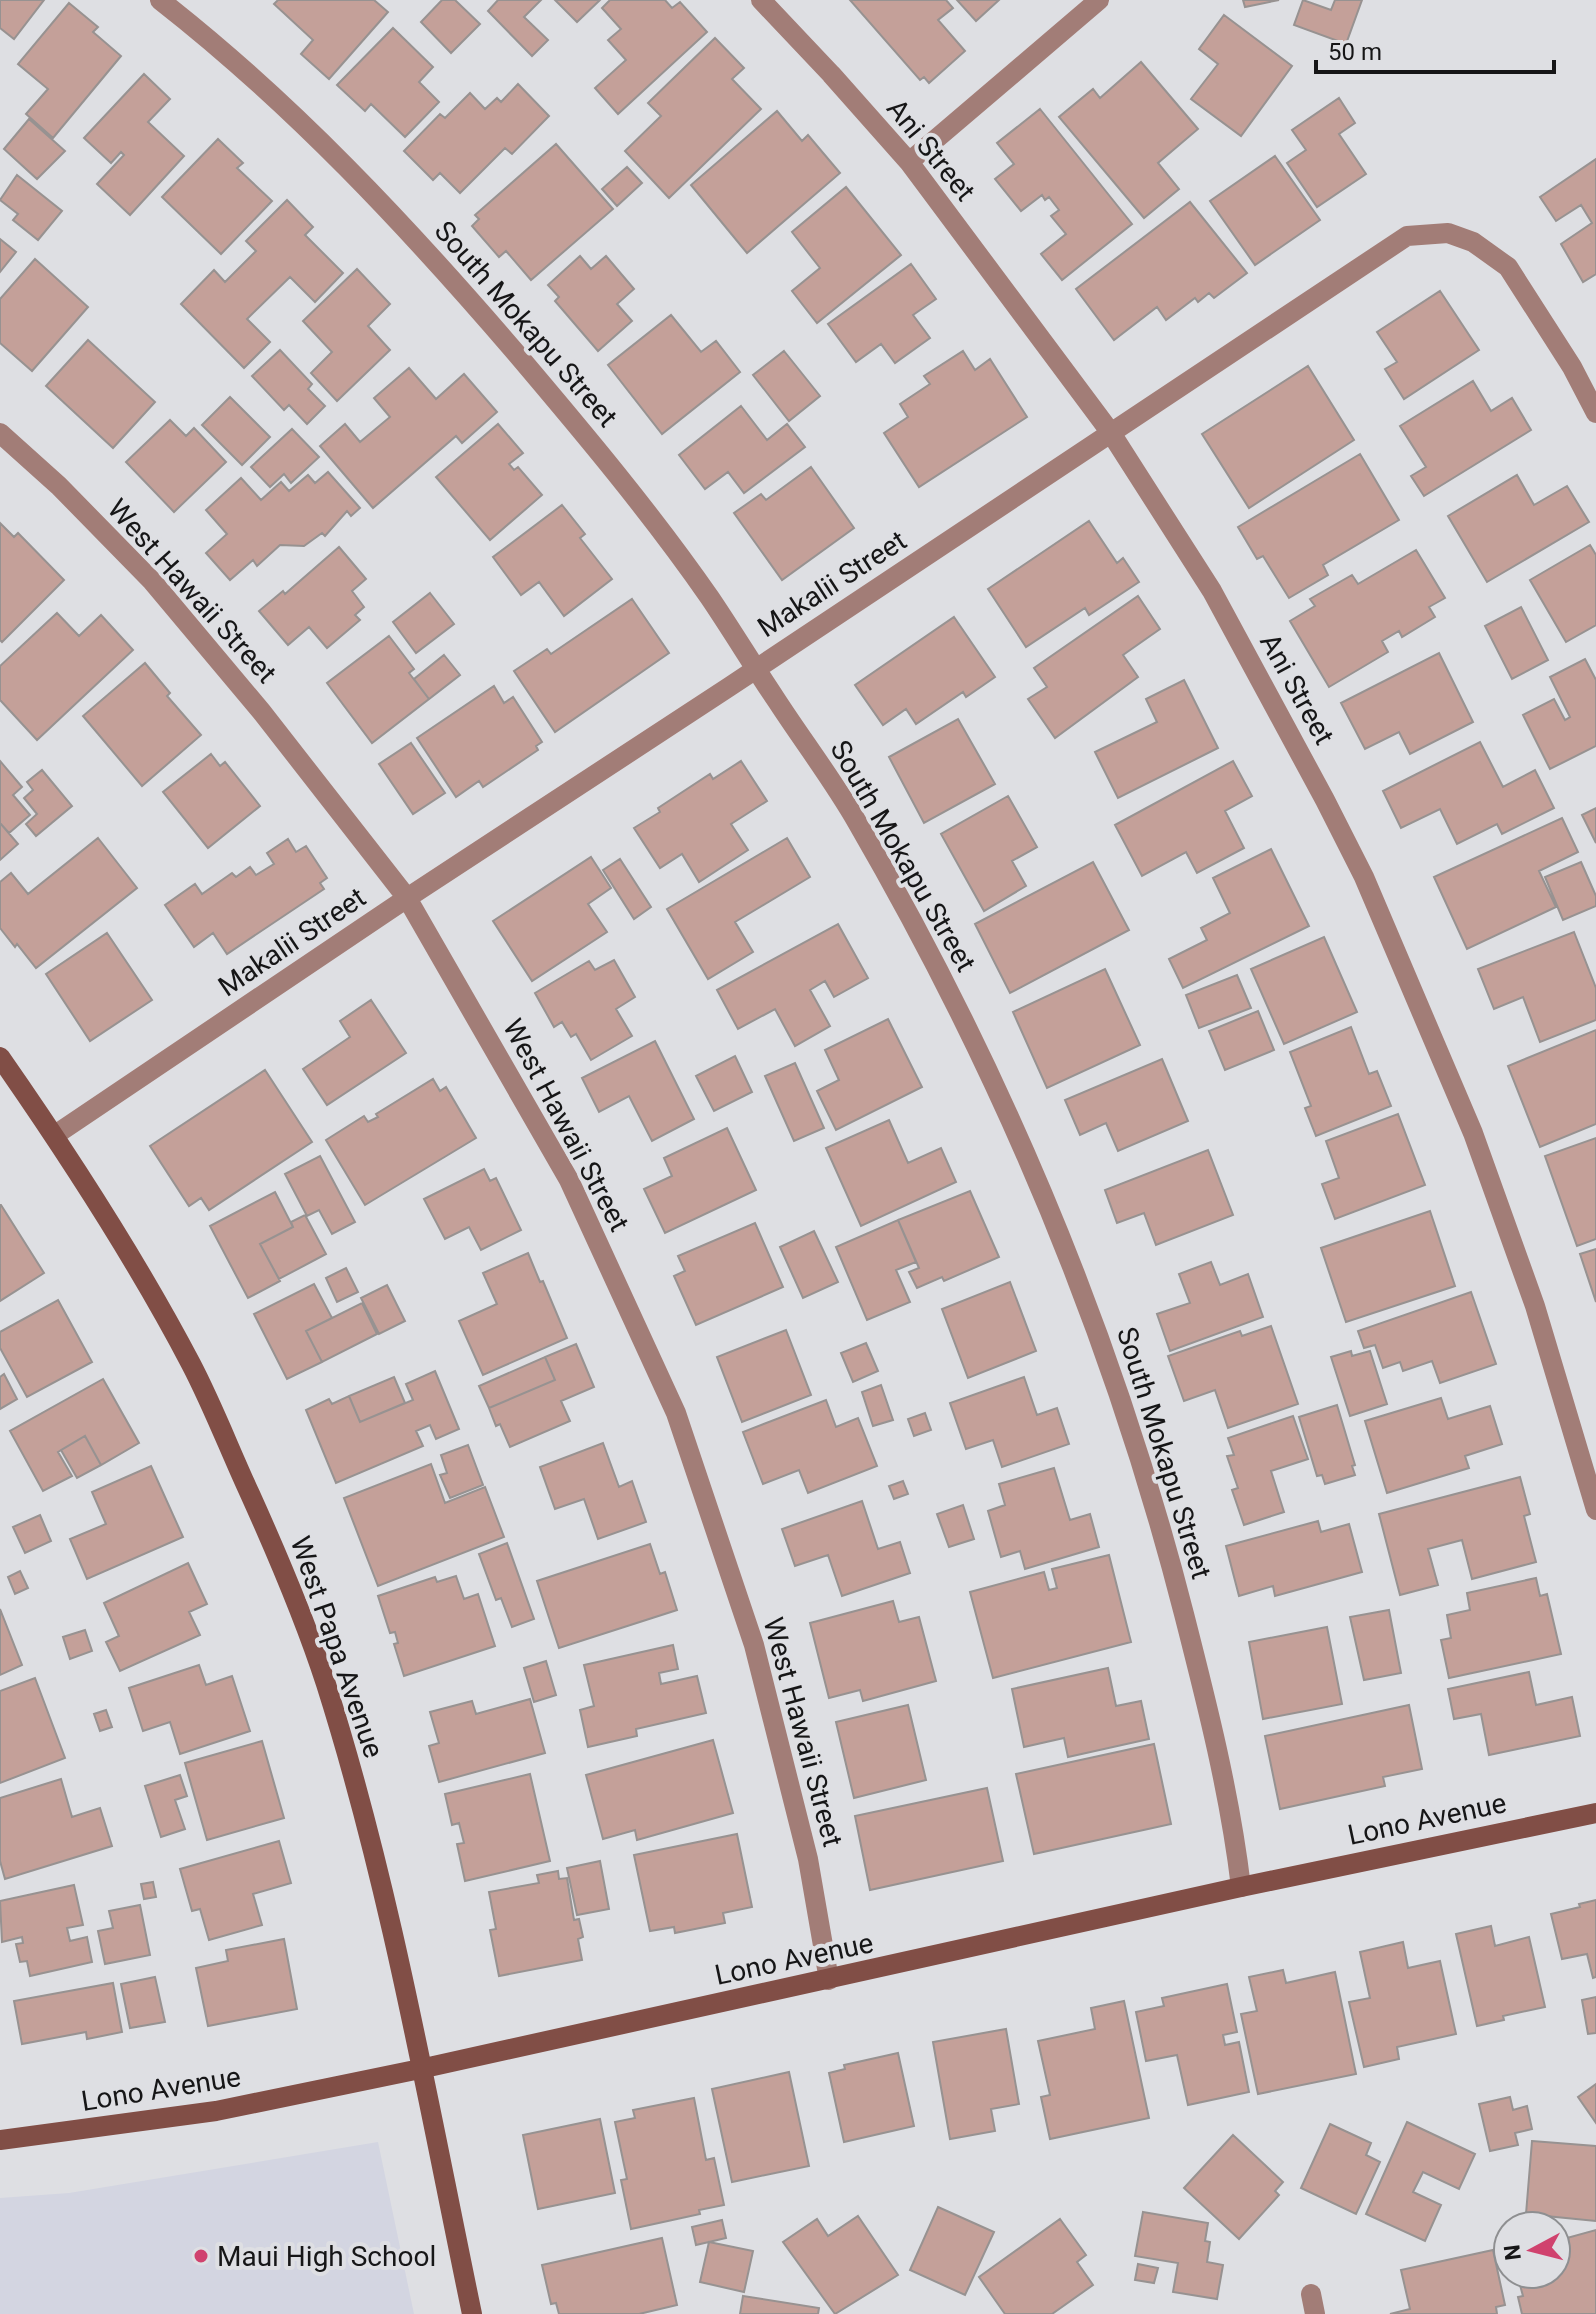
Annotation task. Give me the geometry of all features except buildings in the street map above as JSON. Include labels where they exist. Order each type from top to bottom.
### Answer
[{"type":"street","name":"South Mokapu Street","points":[[160,0],[267,92],[350,170],[423,247],[588,438],[709,597],[854,816],[930,953],[1000,1096],[1088,1305],[1166,1544],[1234,1823],[1241,1887]]},
{"type":"street","name":"Ani Street","points":[[761,0],[909,162],[1111,433],[1212,591],[1364,877],[1473,1133],[1535,1306],[1596,1510]]},
{"type":"street","points":[[909,162],[1099,0]]},
{"type":"street","name":"Makalii Street","points":[[55,1135],[407,898],[1407,236],[1448,233],[1473,242],[1508,267],[1572,367],[1596,413]]},
{"type":"street","name":"West Hawaii Street","points":[[0,433],[59,486],[152,581],[261,711],[407,898],[569,1180],[676,1413],[754,1645],[808,1859],[829,1980]]},
{"type":"street","name":"West Papa Avenue","points":[[0,1057],[55,1135],[139,1270],[192,1366],[288,1578],[325,1683],[364,1817],[398,1961],[472,2314]]},
{"type":"street","name":"Lono Avenue","points":[[0,2140],[216,2111],[829,1980],[1241,1887],[1596,1813]]},
{"type":"shaded area","name":"Maui High School","points":[[378,2142],[414,2314],[0,2314],[0,2198],[69,2193]]},
{"type":"place","name":"Maui High School","points":[[201,2256]]}]
